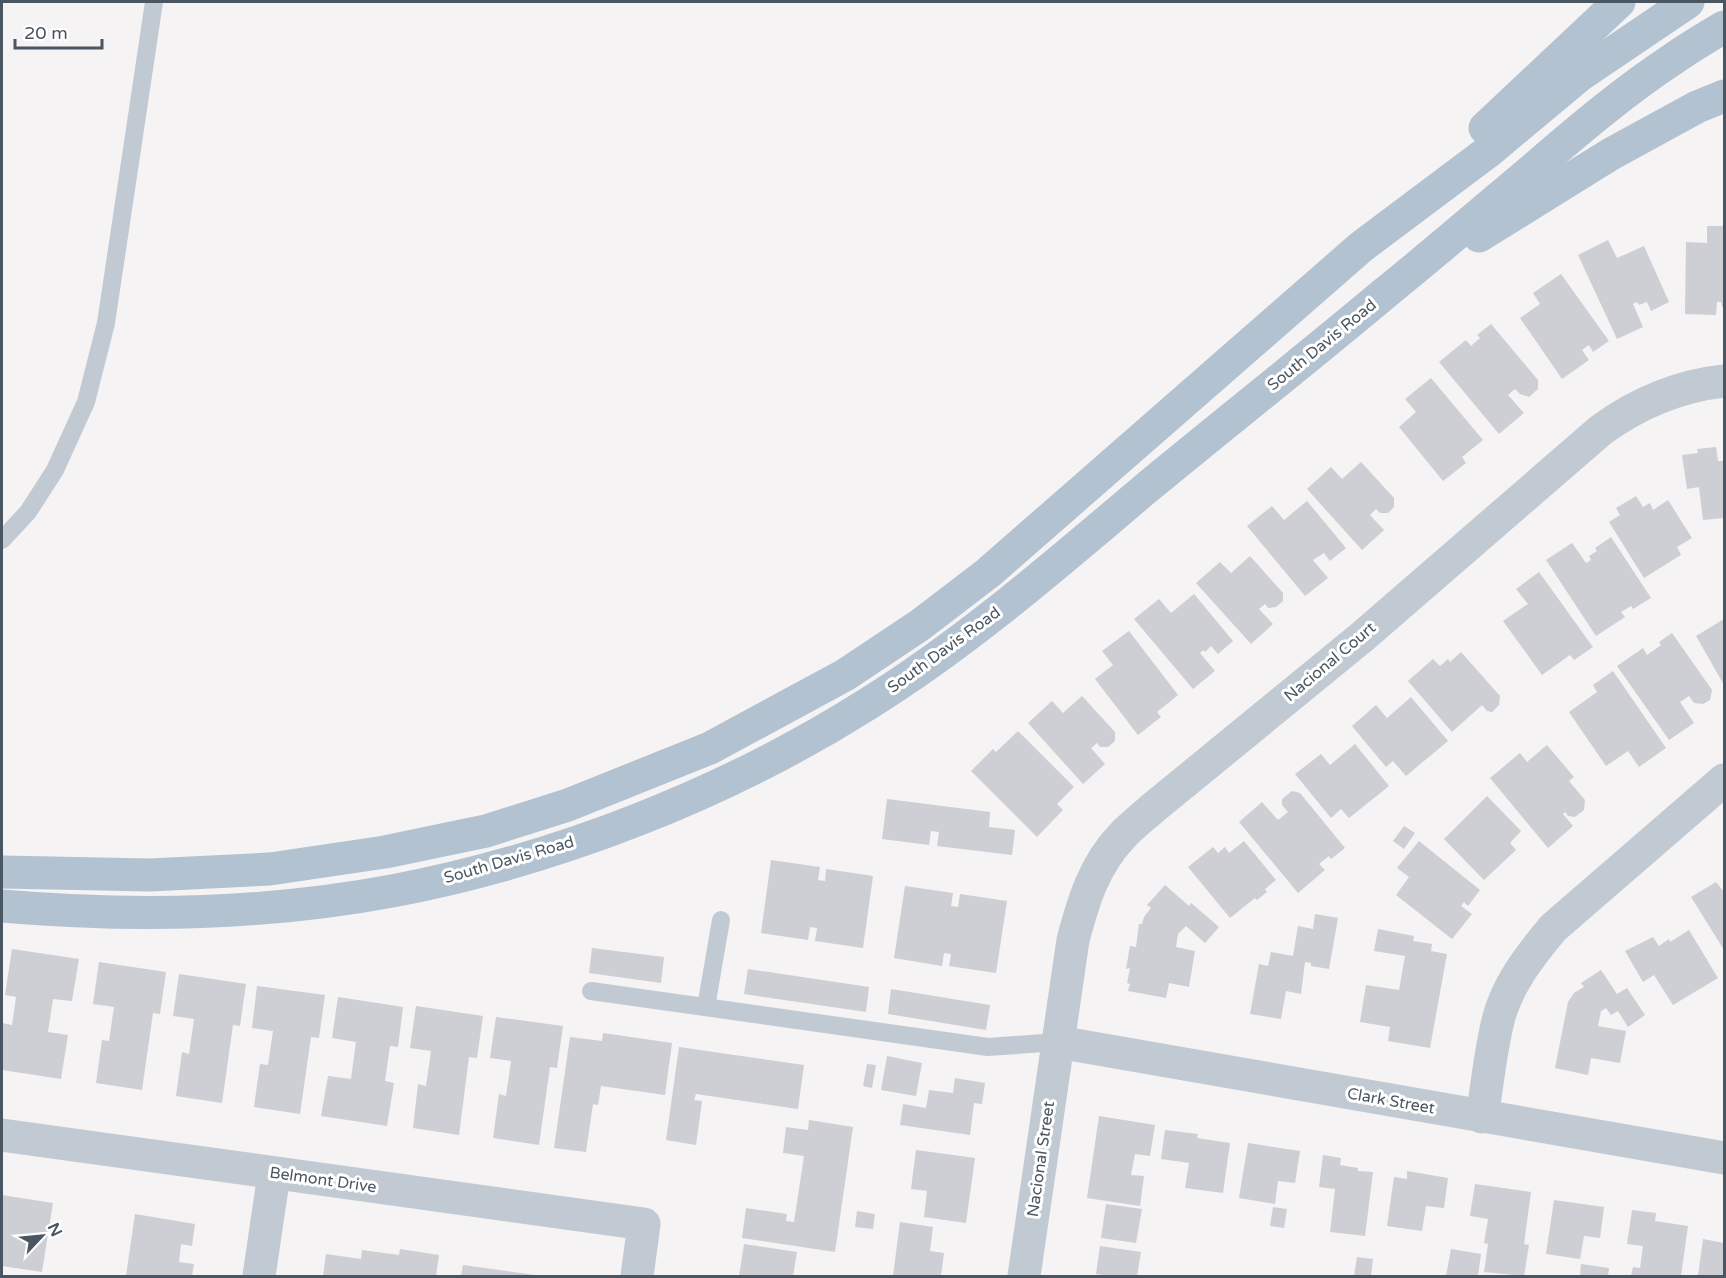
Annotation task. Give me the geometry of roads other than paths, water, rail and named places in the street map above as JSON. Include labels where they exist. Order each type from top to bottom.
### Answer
[{"type":"main road","points":[[1361,247],[1619,2]]},
{"type":"main road","name":"South Davis Road","points":[[2,872],[150,875],[270,868],[385,852],[486,831],[568,805],[710,748],[845,675],[920,625],[988,573],[1361,247],[1489,151],[1580,75],[1688,2]]},
{"type":"main road","name":"South Davis Road","points":[[2,906],[36,909],[152,911],[250,909],[393,891],[495,867],[581,840],[658,811],[726,781],[804,742],[939,657],[1011,602],[1584,125],[1671,60],[1725,27]]},
{"type":"main road","points":[[1385,293],[1611,154],[1697,106],[1725,96]]},
{"type":"street","name":"Nacional Court","points":[[1058,1042],[1073,940],[1080,914],[1096,873],[1108,852],[1122,835],[1362,637],[1600,430],[1621,416],[1664,394],[1686,387],[1725,381]]},
{"type":"street","points":[[1482,1118],[1497,1023],[1518,974],[1533,952],[1553,928],[1725,780]]},
{"type":"street","name":"Clark Street","points":[[1058,1042],[1482,1118],[1725,1158]]},
{"type":"street","name":"Nacional Street","points":[[1024,1276],[1058,1042]]},
{"type":"street","name":"Belmont Drive","points":[[2,1135],[644,1224],[637,1276]]},
{"type":"street","points":[[259,1276],[274,1174]]},
{"type":"lane","points":[[2,540],[28,512],[55,470],[86,402],[106,323],[154,2]]},
{"type":"lane","points":[[706,1007],[721,920]]},
{"type":"lane","points":[[591,991],[988,1047],[1058,1042]]}]
